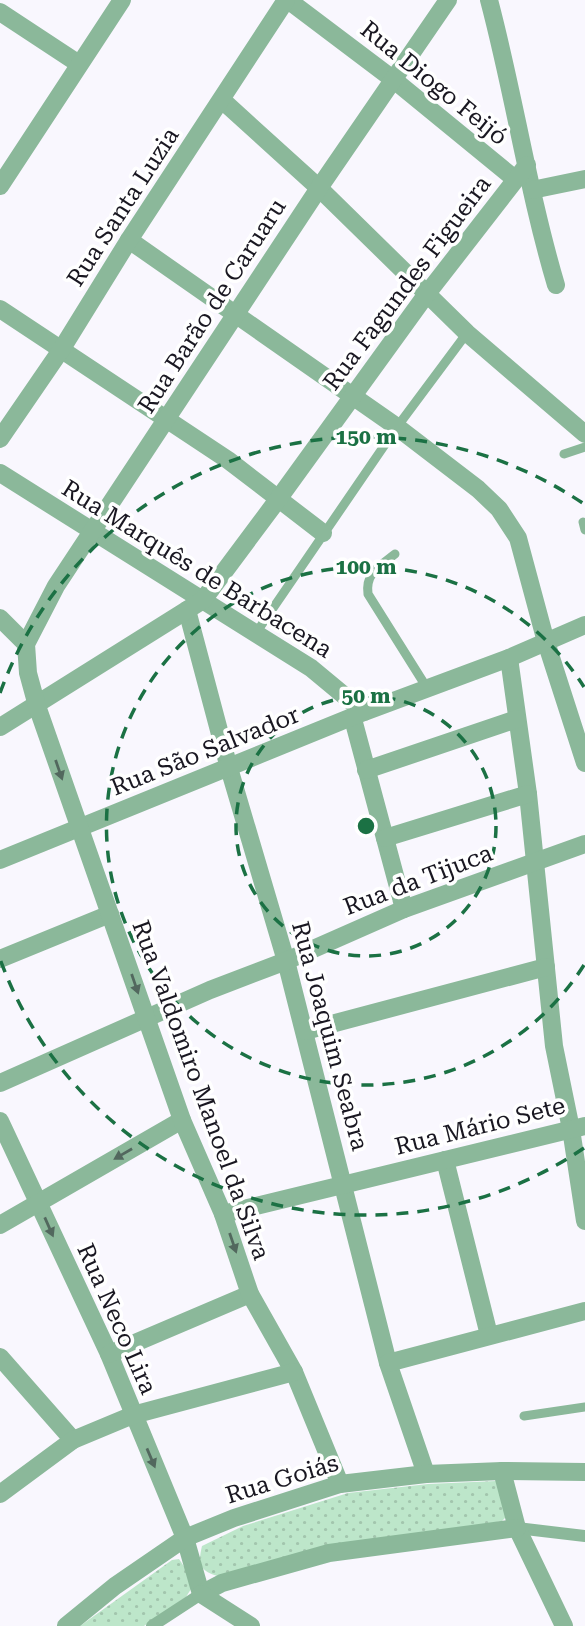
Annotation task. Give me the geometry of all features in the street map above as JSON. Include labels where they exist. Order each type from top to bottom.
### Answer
[{"type":"street","points":[[0,186],[7,160],[79,64],[122,0]]},
{"type":"street","name":"Rua Diogo Feijó","points":[[287,0],[521,172]]},
{"type":"street","name":"Rua Santa Luzia","points":[[0,439],[61,351],[129,240],[287,0]]},
{"type":"street","name":"Rua Barão de Caruaru","points":[[26,644],[56,586],[319,188],[449,0]]},
{"type":"street","points":[[489,0],[515,105],[521,172],[532,190],[539,228],[556,285]]},
{"type":"street","points":[[0,12],[79,64]]},
{"type":"street","points":[[222,100],[319,188],[467,333],[585,433]]},
{"type":"street","name":"Rua Fagundes Figueira","points":[[203,600],[426,295],[521,172]]},
{"type":"street","points":[[532,190],[585,178]]},
{"type":"street","points":[[129,240],[397,426],[478,489],[499,509],[513,528],[585,763]]},
{"type":"street","points":[[0,309],[167,418],[323,533]]},
{"type":"street","name":"Rua Marquês de Barbacena","points":[[0,473],[311,668],[358,715]]},
{"type":"street","points":[[0,727],[203,600]]},
{"type":"street","name":"Rua Joaquim Seabra","points":[[187,610],[229,768],[286,961],[388,1363],[426,1474]]},
{"type":"street","points":[[0,618],[26,644]]},
{"type":"street","name":"Rua São Salvador","points":[[0,860],[358,715],[509,658],[585,625]]},
{"type":"street","name":"Rua Valdomiro Manoel da Silva","points":[[26,644],[28,673],[37,705],[182,1120],[223,1214],[250,1294],[294,1372],[340,1484]]},
{"type":"street","points":[[509,658],[528,793],[554,1046],[578,1127],[585,1220]]},
{"type":"street","points":[[358,715],[366,770],[404,908]]},
{"type":"street","points":[[366,770],[517,719]]},
{"type":"street","points":[[385,838],[528,793]]},
{"type":"street","name":"Rua da Tijuca","points":[[0,1083],[404,908],[585,844]]},
{"type":"street","points":[[0,959],[110,914]]},
{"type":"street","points":[[304,1031],[547,967]]},
{"type":"street","points":[[0,1225],[182,1120]]},
{"type":"street","name":"Rua Neco Lira","points":[[0,1121],[109,1354],[185,1538],[201,1594]]},
{"type":"street","name":"Rua Mário Sete","points":[[223,1214],[578,1127]]},
{"type":"street","points":[[445,1160],[489,1335]]},
{"type":"street","points":[[109,1354],[250,1294]]},
{"type":"street","points":[[388,1363],[585,1311]]},
{"type":"street","points":[[0,1357],[73,1440]]},
{"type":"street","points":[[0,1494],[73,1440],[133,1415],[294,1372]]},
{"type":"street","points":[[502,1471],[517,1528],[564,1626]]},
{"type":"street","name":"Rua Goiás","points":[[66,1626],[115,1586],[185,1538],[234,1518],[340,1484],[426,1474],[585,1472]]},
{"type":"street","points":[[152,1626],[222,1583],[329,1553],[517,1528],[585,1536]]},
{"type":"street","points":[[201,1594],[251,1626]]},
{"type":"lane","points":[[256,633],[397,426],[467,333]]},
{"type":"lane","points":[[565,454],[585,447]]},
{"type":"lane","points":[[395,554],[372,573],[366,583],[368,594],[427,688]]},
{"type":"lane","points":[[524,1416],[585,1407]]},
{"type":"green space","points":[[496,1481],[508,1515],[502,1521],[221,1577],[202,1567],[202,1546],[243,1526],[348,1493],[428,1484]]},
{"type":"green space","points":[[179,1559],[185,1568],[191,1589],[186,1597],[144,1626],[80,1626],[172,1560]]}]
